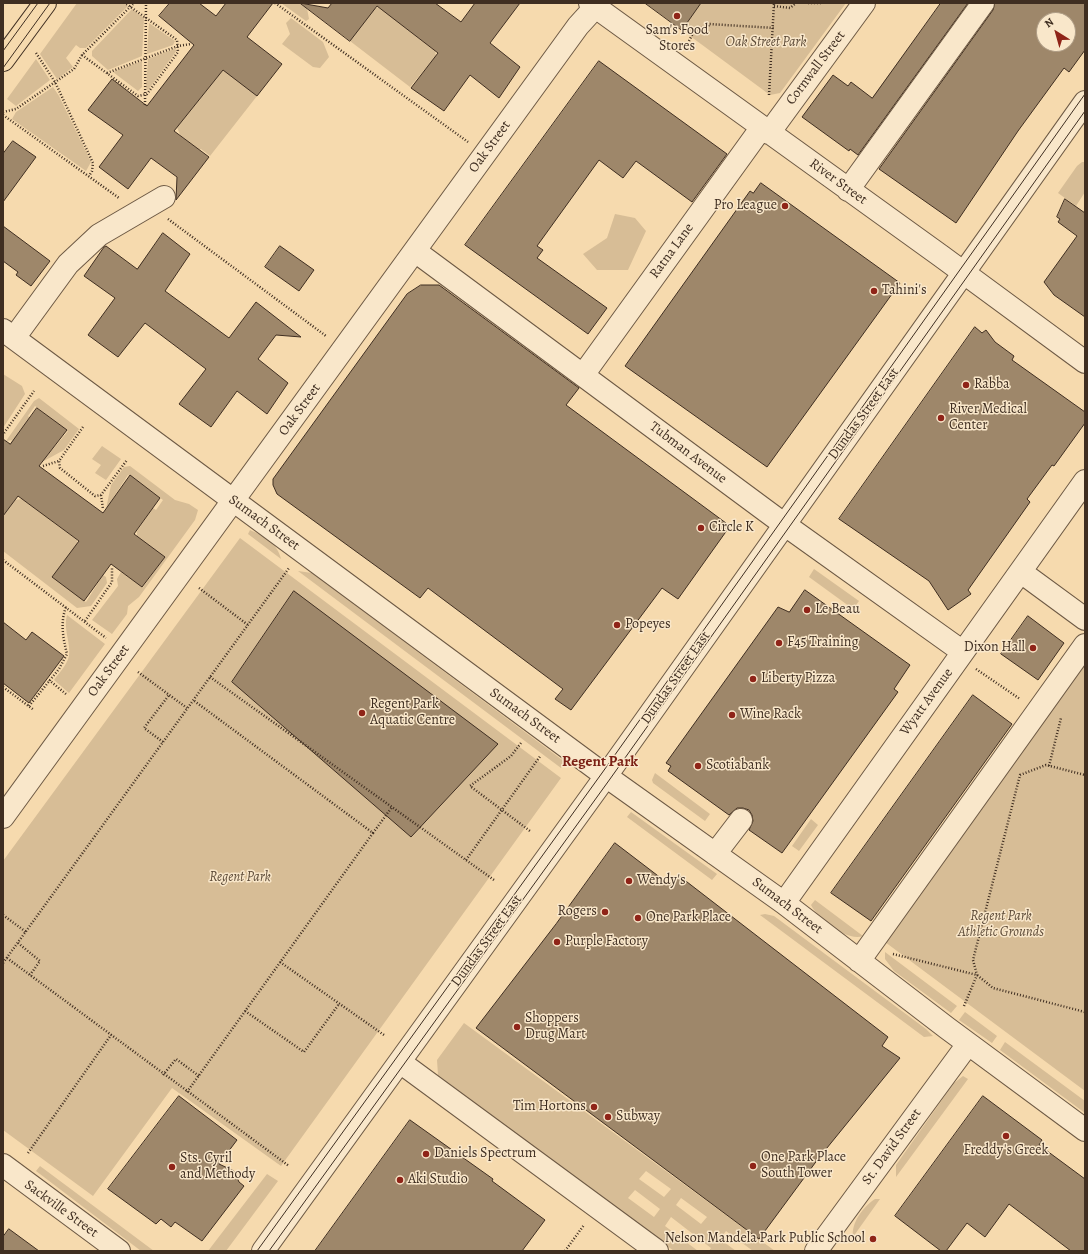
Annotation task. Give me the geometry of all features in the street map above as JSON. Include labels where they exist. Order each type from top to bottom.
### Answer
[{"type":"main road","points":[[3,60],[45,3]]},
{"type":"street","name":"Cornwall Street","points":[[765,130],[864,3]]},
{"type":"street","points":[[848,190],[983,3]]},
{"type":"street","name":"River Street","points":[[595,4],[765,130],[1085,362]]},
{"type":"street","name":"Oak Street","points":[[3,817],[595,4]]},
{"type":"street","name":"Dundas Street East","points":[[263,1251],[606,776],[1085,102]]},
{"type":"street","name":"Ratna Lane","points":[[583,375],[651,281],[765,130]]},
{"type":"street","points":[[9,334],[68,264],[98,235],[164,197]]},
{"type":"street","name":"Tubman Avenue","points":[[415,251],[968,659]]},
{"type":"street","name":"Sumach Street","points":[[9,334],[302,550],[423,642],[606,776],[784,903],[968,1044],[1085,1130]]},
{"type":"street","name":"Wyatt Avenue","points":[[784,903],[968,659],[1021,572],[1085,481]]},
{"type":"street","points":[[1021,572],[1085,619]]},
{"type":"street","points":[[859,961],[1085,645]]},
{"type":"street","points":[[715,854],[741,820]]},
{"type":"street","name":"St. David Street","points":[[816,1251],[968,1044]]},
{"type":"street","points":[[400,1062],[657,1251]]},
{"type":"street","name":"Sackville Street","points":[[6,1174],[119,1251]]},
{"type":"path","points":[[82,55],[138,96],[147,94],[178,52],[177,40],[125,3]]},
{"type":"path","points":[[3,113],[16,109],[74,69],[82,55],[134,3]]},
{"type":"path","points":[[145,105],[146,3]]},
{"type":"path","points":[[275,3],[471,144]]},
{"type":"path","points":[[769,98],[768,86],[774,28],[774,5],[790,8],[796,3]]},
{"type":"path","points":[[808,3],[823,3]]},
{"type":"path","points":[[689,41],[694,31],[700,31],[700,28],[708,28],[709,24],[774,28]]},
{"type":"path","points":[[107,73],[178,46],[191,44]]},
{"type":"path","points":[[36,53],[55,82],[93,163],[92,171],[89,176]]},
{"type":"path","points":[[3,113],[121,200],[163,215],[344,350]]},
{"type":"path","points":[[4,433],[34,391]]},
{"type":"path","points":[[43,466],[59,461],[83,427]]},
{"type":"path","points":[[59,461],[60,468],[95,496],[101,495],[127,460]]},
{"type":"path","points":[[101,495],[103,509]]},
{"type":"path","points":[[3,963],[302,550]]},
{"type":"path","points":[[3,560],[110,640]]},
{"type":"path","points":[[85,622],[112,582],[112,567]]},
{"type":"path","points":[[199,588],[248,625]]},
{"type":"path","points":[[29,706],[50,680],[67,654],[62,628],[63,616],[66,607]]},
{"type":"path","points":[[968,659],[1038,712]]},
{"type":"path","points":[[138,672],[188,708]]},
{"type":"path","points":[[210,677],[494,880]]},
{"type":"path","points":[[50,680],[69,696]]},
{"type":"path","points":[[3,687],[34,710]]},
{"type":"path","points":[[163,742],[144,728],[169,695]]},
{"type":"path","points":[[193,700],[373,833]]},
{"type":"path","points":[[466,860],[554,737]]},
{"type":"path","points":[[521,743],[511,756],[470,786],[530,831]]},
{"type":"path","points":[[964,1006],[977,975],[973,960],[1020,775],[1046,765],[1085,775]]},
{"type":"path","points":[[187,1092],[392,807]]},
{"type":"path","points":[[3,915],[26,932]]},
{"type":"path","points":[[18,943],[40,961],[30,975]]},
{"type":"path","points":[[893,954],[977,975],[993,988],[1085,1012]]},
{"type":"path","points":[[7,958],[163,1075],[289,1166]]},
{"type":"path","points":[[280,962],[384,1035]]},
{"type":"path","points":[[245,1011],[304,1052],[339,1004]]},
{"type":"path","points":[[28,1152],[110,1035]]},
{"type":"path","points":[[163,1075],[176,1059],[198,1076]]},
{"type":"path","points":[[565,1251],[598,1207]]},
{"type":"green space","points":[[77,3],[123,3],[128,6],[86,48],[80,48],[76,45],[66,58],[73,67],[57,79],[40,54]]},
{"type":"green space","points":[[281,3],[306,3],[309,19],[306,21]]},
{"type":"green space","name":"Oak Street Park","points":[[701,3],[846,3],[780,93],[770,95],[682,30]]},
{"type":"green space","points":[[379,7],[435,51],[436,56],[410,87],[350,41],[371,10]]},
{"type":"green space","points":[[132,9],[144,18],[142,56],[108,70],[92,56],[92,51]]},
{"type":"green space","points":[[291,18],[323,42],[329,57],[320,68],[313,67],[282,44],[290,34],[286,23]]},
{"type":"green space","points":[[149,23],[175,41],[173,45],[147,54]]},
{"type":"green space","points":[[174,49],[177,50],[148,90],[146,88],[148,59]]},
{"type":"green space","points":[[36,59],[50,80],[16,106],[7,99]]},
{"type":"green space","points":[[142,61],[142,87],[138,91],[113,72]]},
{"type":"green space","points":[[222,71],[227,71],[257,96],[210,156],[201,149],[199,150],[180,135],[177,127]]},
{"type":"green space","points":[[53,87],[59,96],[91,162],[86,171],[12,119],[16,112]]},
{"type":"green space","points":[[1082,162],[1085,162],[1085,192],[1076,206],[1058,193],[1077,166]]},
{"type":"green space","points":[[615,214],[635,218],[646,231],[628,270],[597,270],[583,254],[607,238]]},
{"type":"green space","points":[[3,374],[22,386],[25,394],[3,428]]},
{"type":"green space","points":[[39,398],[79,429],[64,450],[42,462],[68,431],[35,406],[28,416],[30,418],[13,440],[6,441],[34,401]]},
{"type":"green space","points":[[102,446],[121,459],[106,480],[95,473],[101,465],[92,459]]},
{"type":"green space","points":[[130,466],[175,500],[189,504],[198,510],[195,520],[139,597],[128,606],[127,614],[112,634],[92,620],[118,586],[117,579],[121,572],[143,587],[165,557],[137,537],[137,531],[153,508],[156,510],[163,500],[128,475],[106,509],[111,485],[124,467]]},
{"type":"green space","points":[[22,499],[77,540],[78,546],[52,577],[86,602],[103,575],[106,577],[107,583],[91,606],[77,608],[3,551],[3,516],[15,500]]},
{"type":"green space","points":[[250,530],[270,541],[277,549],[281,559],[248,534]]},
{"type":"green space","name":"Regent Park","points":[[240,538],[561,778],[281,1166],[172,1088],[93,1196],[3,1130],[3,861]]},
{"type":"green space","points":[[814,569],[859,601],[853,609],[809,577]]},
{"type":"green space","points":[[298,571],[312,573],[565,762],[561,768]]},
{"type":"green space","points":[[67,615],[105,644],[69,693],[54,680],[65,666],[69,656],[66,625]]},
{"type":"green space","name":"Regent Park Athletic Grounds","points":[[1085,659],[1085,1091],[885,942]]},
{"type":"green space","points":[[655,773],[710,814],[705,821],[653,783],[652,780]]},
{"type":"green space","points":[[631,812],[717,874],[712,880],[627,817]]},
{"type":"green space","points":[[811,819],[818,825],[799,851],[792,846]]},
{"type":"green space","points":[[815,900],[863,936],[849,936],[841,933],[826,923],[811,905]]},
{"type":"green space","points":[[765,914],[774,916],[926,1029],[933,1036],[924,1037],[760,915]]},
{"type":"green space","points":[[885,952],[957,1006],[951,1013],[894,971],[885,959]]},
{"type":"green space","points":[[965,1012],[997,1036],[992,1043],[959,1020]]},
{"type":"green space","points":[[464,1023],[775,1251],[753,1251],[726,1231],[720,1239],[736,1251],[709,1251],[711,1248],[671,1217],[665,1226],[698,1251],[674,1251],[438,1075],[437,1060]],"holes":[[[646,1171],[671,1189],[664,1197],[639,1179]],[[635,1190],[660,1209],[654,1217],[628,1198]],[[681,1198],[707,1217],[701,1224],[676,1205]]]},
{"type":"green space","points":[[1005,1042],[1085,1101],[1085,1113],[1000,1050]]},
{"type":"green space","points":[[963,1076],[968,1079],[896,1177],[896,1165],[954,1083]]},
{"type":"green space","points":[[40,1166],[154,1251],[141,1251],[36,1171]]},
{"type":"green space","points":[[267,1174],[278,1181],[226,1251],[208,1251]]},
{"type":"green space","points":[[875,1199],[880,1199],[853,1237],[856,1221],[866,1206]]},
{"type":"building","points":[[170,3],[199,3],[216,16],[226,3],[273,3],[247,37],[282,64],[257,96],[223,70],[174,131],[209,157],[176,200],[177,177],[151,158],[128,189],[99,167],[123,135],[88,110],[112,79],[147,106],[194,45],[159,16]]},
{"type":"building","points":[[300,3],[328,8],[332,3],[435,3],[461,22],[475,3],[520,3],[490,43],[520,67],[499,98],[470,75],[444,111],[411,88],[438,53],[377,6],[350,41]]},
{"type":"building","name":"Sam's Food Stores","points":[[645,3],[701,3],[682,30]]},
{"type":"building","points":[[941,3],[968,3],[858,155],[850,149],[849,151],[802,117],[833,75],[848,86],[851,82],[872,98]]},
{"type":"building","points":[[995,3],[1085,3],[1085,50],[1069,72],[1064,68],[1018,131],[956,223],[879,169],[993,10]]},
{"type":"building","points":[[599,61],[727,154],[692,202],[636,161],[623,178],[599,160],[537,246],[543,250],[537,258],[607,308],[588,334],[465,245]]},
{"type":"building","points":[[13,141],[36,157],[3,202],[3,154]]},
{"type":"building","points":[[761,183],[900,283],[767,467],[625,366],[750,191],[753,193]]},
{"type":"building","points":[[1065,199],[1085,213],[1085,317],[1054,295],[1044,282],[1077,236],[1058,222],[1060,219],[1057,217]]},
{"type":"building","points":[[3,226],[50,261],[31,286],[16,275],[18,272],[3,261]]},
{"type":"building","points":[[163,233],[190,254],[165,291],[229,338],[256,302],[301,337],[276,335],[258,359],[288,383],[267,414],[237,391],[211,427],[179,404],[206,369],[145,323],[118,357],[88,335],[115,298],[84,276],[104,247],[106,246],[137,269]]},
{"type":"building","points":[[280,246],[314,270],[299,291],[265,267]]},
{"type":"building","points":[[421,285],[439,285],[579,388],[566,405],[730,526],[678,599],[662,588],[571,710],[555,699],[563,689],[428,588],[420,598],[277,494],[273,485],[273,479],[407,294]]},
{"type":"building","points":[[975,327],[982,333],[986,330],[995,342],[1014,356],[1012,360],[1085,412],[1085,423],[1054,466],[1052,465],[1027,499],[1030,502],[968,590],[971,594],[948,610],[929,581],[839,519]]},
{"type":"building","points":[[37,408],[67,430],[39,466],[103,513],[130,475],[160,498],[134,534],[165,557],[142,587],[111,564],[84,601],[52,577],[79,541],[18,496],[3,516],[3,439],[10,444]]},
{"type":"building","points":[[805,590],[910,665],[894,689],[898,692],[782,853],[749,830],[753,821],[749,810],[737,808],[729,815],[668,771],[671,766],[666,763],[778,607],[789,612]]},
{"type":"building","name":"Regent Park Aquatic Centre","points":[[294,591],[498,744],[411,837],[232,682]]},
{"type":"building","name":"Dixon Hall","points":[[1028,616],[1064,643],[1038,680],[1001,654]]},
{"type":"building","points":[[3,622],[26,640],[32,632],[64,656],[29,703],[3,683]]},
{"type":"building","points":[[973,695],[1012,724],[871,921],[831,893]]},
{"type":"building","points":[[615,843],[670,885],[678,875],[888,1037],[882,1046],[900,1058],[818,1159],[759,1239],[476,1028],[556,924]]},
{"type":"building","name":"Sts. Cyril and Methody","points":[[179,1096],[237,1140],[219,1164],[234,1171],[239,1182],[244,1186],[202,1241],[175,1222],[171,1227],[161,1219],[156,1224],[108,1189]]},
{"type":"building","points":[[983,1096],[1042,1140],[1039,1145],[1085,1179],[1085,1251],[1071,1251],[1009,1204],[985,1237],[967,1223],[946,1251],[941,1251],[895,1216]]},
{"type":"building","name":"Daniels Spectrum","points":[[410,1120],[493,1179],[492,1181],[545,1220],[522,1251],[315,1251]]},
{"type":"building","points":[[9,1229],[39,1251],[3,1251],[3,1237]]},
{"type":"tram line","points":[[3,51],[38,3]]},
{"type":"tram line","points":[[3,68],[50,3]]},
{"type":"tram line","points":[[257,1251],[602,773],[1085,94]]},
{"type":"tram line","points":[[269,1251],[610,779],[1085,111]]},
{"type":"place","name":"Sam's Food Stores","points":[[677,16]]},
{"type":"place","name":"Pro League","points":[[785,206]]},
{"type":"place","name":"Tahini's","points":[[874,291]]},
{"type":"place","name":"Rabba","points":[[966,385]]},
{"type":"place","name":"River Medical Center","points":[[941,418]]},
{"type":"place","name":"Circle K","points":[[701,528]]},
{"type":"place","name":"Le Beau","points":[[807,610]]},
{"type":"place","name":"Popeyes","points":[[617,625]]},
{"type":"place","name":"F45 Training","points":[[779,643]]},
{"type":"place","name":"Dixon Hall","points":[[1033,648]]},
{"type":"place","name":"Liberty Pizza","points":[[753,679]]},
{"type":"place","name":"Regent Park Aquatic Centre","points":[[362,713]]},
{"type":"place","name":"Wine Rack","points":[[732,715]]},
{"type":"place","name":"Scotiabank","points":[[698,766]]},
{"type":"place","name":"Wendy's","points":[[629,881]]},
{"type":"place","name":"Rogers","points":[[605,912]]},
{"type":"place","name":"One Park Place","points":[[638,918]]},
{"type":"place","name":"Purple Factory","points":[[557,942]]},
{"type":"place","name":"Shoppers Drug Mart","points":[[517,1027]]},
{"type":"place","name":"Tim Hortons","points":[[594,1107]]},
{"type":"place","name":"Subway","points":[[608,1117]]},
{"type":"place","name":"Freddy's Greek","points":[[1006,1136]]},
{"type":"place","name":"Daniels Spectrum","points":[[426,1154]]},
{"type":"place","name":"One Park Place South Tower","points":[[753,1166]]},
{"type":"place","name":"Sts. Cyril and Methody","points":[[172,1167]]},
{"type":"place","name":"Aki Studio","points":[[400,1180]]},
{"type":"place","name":"Nelson Mandela Park Public School","points":[[873,1239]]},
{"type":"district","name":"Regent Park","points":[[600,762]]}]
